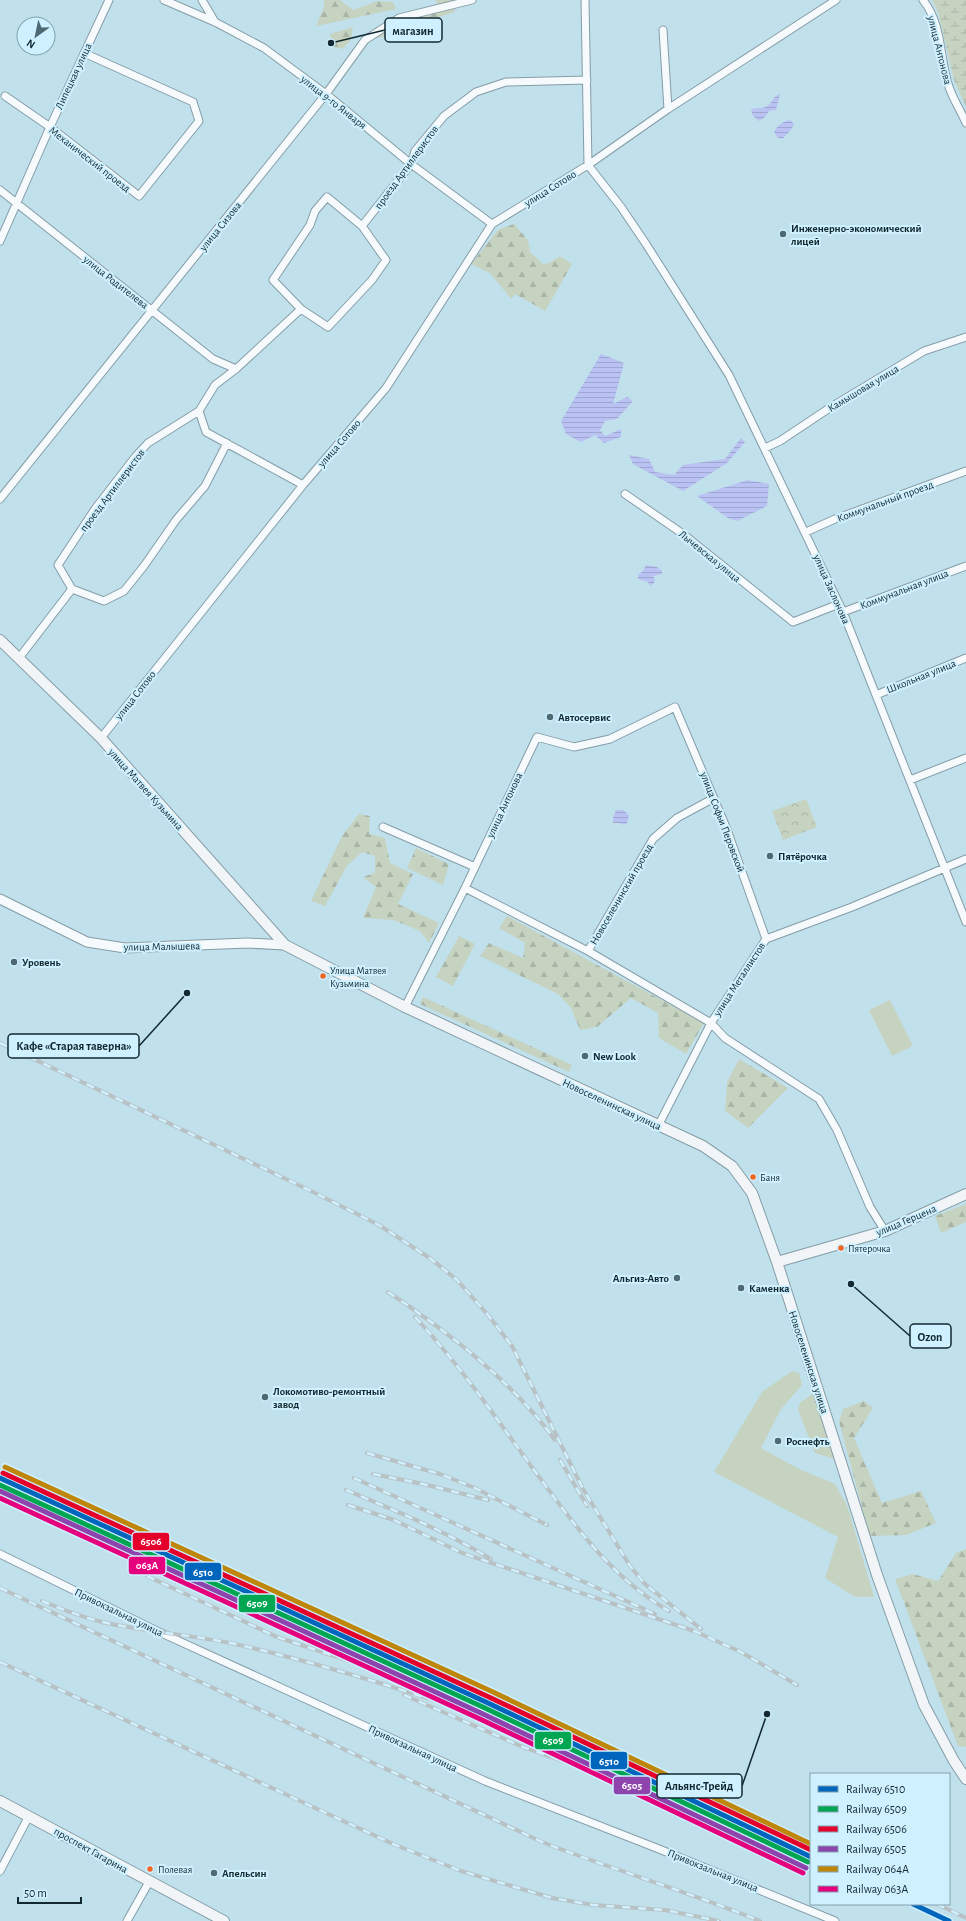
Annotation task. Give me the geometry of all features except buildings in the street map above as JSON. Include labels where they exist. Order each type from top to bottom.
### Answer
[{"type":"main road","name":"улица Матвея Кузьмина","points":[[0,640],[101,738],[285,944]]},
{"type":"main road","name":"Новоселенинская улица","points":[[285,944],[405,1006],[703,1146],[732,1166],[752,1193],[776,1262],[877,1575],[924,1705],[954,1761],[966,1779]]},
{"type":"main road","name":"улица Герцена","points":[[776,1262],[885,1230],[966,1194]]},
{"type":"main road","name":"проспект Гагарина","points":[[0,1801],[224,1921]]},
{"type":"street","name":"Липецкая улица","points":[[0,241],[50,127],[109,0]]},
{"type":"street","name":"улица 9-го Января","points":[[164,0],[215,22],[264,48],[326,94],[411,164],[492,224]]},
{"type":"street","points":[[202,0],[215,22]]},
{"type":"street","name":"улица Сизова","points":[[0,499],[326,94],[365,40],[399,18],[472,0]]},
{"type":"street","name":"улица Сотово","points":[[585,0],[588,165]]},
{"type":"street","name":"улица Антонова","points":[[923,0],[930,9],[940,39],[949,87],[966,123]]},
{"type":"street","name":"улица Сотово","points":[[101,738],[303,485],[386,388],[492,224],[588,165],[668,109],[832,1]]},
{"type":"street","points":[[663,30],[668,109]]},
{"type":"street","name":"Механический проезд","points":[[5,96],[50,127],[139,196],[199,121],[193,102],[84,53]]},
{"type":"street","name":"проезд Артиллеристов","points":[[362,226],[411,164],[415,151],[444,116],[476,92],[506,82],[587,80]]},
{"type":"street","name":"улица Заслонова","points":[[588,165],[621,208],[664,272],[729,375],[806,532],[843,612],[966,922]]},
{"type":"street","name":"улица Родителева","points":[[0,190],[213,359],[236,369]]},
{"type":"street","points":[[327,197],[362,226],[386,260],[372,280],[328,327],[301,309],[273,280],[310,225],[315,211],[327,197]]},
{"type":"street","name":"проезд Артиллеристов","points":[[72,589],[58,565],[96,509],[148,443],[199,411],[215,385],[236,369],[301,309]]},
{"type":"street","name":"Камышовая улица","points":[[765,448],[784,438],[831,407],[924,351],[966,337]]},
{"type":"street","points":[[199,411],[206,432],[303,485]]},
{"type":"street","points":[[19,658],[72,589],[104,601],[124,591],[161,544],[176,520],[205,486],[227,443]]},
{"type":"street","name":"Коммунальный проезд","points":[[806,532],[835,519],[966,471]]},
{"type":"street","name":"Лычевская улица","points":[[625,494],[683,534],[792,622],[839,604]]},
{"type":"street","name":"Коммунальная улица","points":[[843,612],[966,566]]},
{"type":"street","name":"Школьная улица","points":[[876,695],[966,658]]},
{"type":"street","name":"улица Антонова","points":[[405,1006],[465,888],[536,737],[574,747],[610,740],[675,707]]},
{"type":"street","name":"улица Софьи Перовской","points":[[675,707],[714,798],[766,939]]},
{"type":"street","points":[[910,780],[966,758]]},
{"type":"street","name":"Новоселенинский проезд","points":[[588,951],[653,839],[678,818],[714,798]]},
{"type":"street","points":[[383,827],[475,867]]},
{"type":"street","name":"улица Металлистов","points":[[658,1126],[711,1023],[766,939],[852,907],[966,859]]},
{"type":"street","points":[[465,888],[588,951],[711,1023],[725,1038],[819,1099],[837,1130],[870,1207],[885,1230]]},
{"type":"street","name":"улица Малышева","points":[[0,899],[87,942],[117,947],[247,943],[285,944]]},
{"type":"street","name":"Привокзальная улица","points":[[0,1554],[157,1631],[485,1781],[659,1848],[835,1921]]},
{"type":"street","points":[[0,1871],[29,1816]]},
{"type":"street","points":[[127,1921],[149,1882]]},
{"type":"green space","points":[[324,0],[340,0],[354,10],[377,1],[393,2],[396,9],[316,26],[324,7]]},
{"type":"green space","points":[[434,0],[459,0],[454,12],[379,38],[376,37],[396,21],[437,4],[437,1]]},
{"type":"green space","points":[[932,0],[966,0],[966,107],[954,80],[938,12]]},
{"type":"green space","points":[[353,27],[351,39],[343,49],[334,47],[330,34]]},
{"type":"green space","points":[[514,224],[528,240],[530,252],[543,264],[549,263],[560,256],[572,264],[545,311],[515,294],[511,299],[490,273],[471,264],[498,230]]},
{"type":"green space","points":[[806,799],[817,827],[783,840],[772,811]]},
{"type":"green space","points":[[359,814],[370,816],[369,834],[385,838],[390,863],[413,874],[398,904],[439,923],[429,943],[420,931],[393,920],[363,918],[376,887],[363,877],[375,873],[375,856],[362,852],[347,866],[325,906],[311,901],[342,836]]},
{"type":"green space","points":[[416,848],[449,864],[443,885],[407,868]]},
{"type":"green space","points":[[507,916],[704,1023],[686,1054],[659,1038],[658,1013],[631,998],[597,1027],[580,1030],[571,1008],[558,994],[480,956],[489,943],[523,958],[525,943],[499,928]]},
{"type":"green space","points":[[459,936],[475,944],[453,986],[436,977]]},
{"type":"green space","points":[[423,997],[572,1065],[569,1072],[420,1004]]},
{"type":"green space","points":[[890,1000],[913,1046],[892,1056],[869,1010]]},
{"type":"green space","points":[[739,1059],[788,1088],[748,1128],[725,1111],[727,1082]]},
{"type":"green space","points":[[966,1204],[966,1222],[941,1233],[935,1216]]},
{"type":"green space","points":[[792,1371],[799,1373],[802,1385],[781,1409],[761,1448],[797,1468],[835,1484],[847,1505],[874,1597],[855,1597],[825,1578],[838,1537],[714,1472],[762,1392]]},
{"type":"green space","points":[[815,1392],[837,1460],[815,1453],[798,1410],[800,1403]]},
{"type":"green space","points":[[864,1401],[873,1408],[854,1438],[882,1503],[921,1491],[936,1523],[906,1535],[870,1536],[839,1422],[843,1409]]},
{"type":"green space","points":[[966,1549],[966,1747],[958,1746],[895,1579],[913,1574],[938,1581],[956,1553]]},
{"type":"water","points":[[780,94],[776,110],[769,111],[765,117],[759,121],[753,116],[751,110],[765,107]]},
{"type":"water","points":[[790,120],[794,124],[791,130],[782,139],[777,137],[774,132],[777,127]]},
{"type":"water","points":[[601,354],[624,363],[613,404],[627,397],[633,401],[617,419],[605,421],[600,430],[605,436],[621,429],[621,437],[604,443],[595,435],[581,442],[566,434],[561,421]]},
{"type":"water","points":[[741,438],[745,442],[727,463],[683,491],[633,464],[629,455],[649,459],[655,472],[674,475],[683,465],[725,459]]},
{"type":"water","points":[[748,480],[769,484],[767,506],[737,521],[728,518],[697,496]]},
{"type":"water","points":[[646,565],[657,567],[662,571],[662,574],[653,576],[655,579],[654,583],[650,586],[648,582],[638,579],[638,575],[643,571]]},
{"type":"water","points":[[616,810],[623,810],[629,815],[627,823],[624,825],[620,823],[613,823]]},
{"type":"railway","points":[[0,1043],[309,1190],[379,1225],[431,1259],[457,1280],[488,1315],[512,1346],[583,1489],[630,1566],[645,1584],[701,1629]]},
{"type":"railway","points":[[388,1292],[411,1307],[478,1359],[519,1398],[538,1418],[555,1440]]},
{"type":"railway","points":[[415,1317],[462,1372],[563,1510],[594,1548],[611,1566],[648,1598],[669,1611]]},
{"type":"railway","points":[[367,1453],[440,1474],[475,1488],[547,1525]]},
{"type":"railway","points":[[560,1460],[587,1506]]},
{"type":"railway","points":[[0,1471],[552,1727],[634,1759],[710,1797],[807,1855]]},
{"type":"railway","points":[[373,1474],[423,1484],[488,1500]]},
{"type":"railway","points":[[354,1478],[655,1614]]},
{"type":"railway","points":[[0,1487],[283,1621],[373,1669]]},
{"type":"railway","points":[[346,1490],[438,1530],[491,1559]]},
{"type":"railway","points":[[348,1505],[394,1520],[462,1553],[694,1631],[741,1652],[797,1685]]},
{"type":"railway","points":[[147,1576],[277,1637],[349,1661]]},
{"type":"railway","points":[[0,1588],[542,1842],[706,1900],[760,1921]]},
{"type":"railway","points":[[42,1601],[72,1613],[102,1622],[230,1643],[337,1670],[424,1697],[597,1757]]},
{"type":"railway","points":[[0,1662],[393,1844],[461,1871],[552,1898],[593,1905],[665,1910],[719,1921]]},
{"type":"railway","points":[[368,1668],[418,1689]]},
{"type":"railway","points":[[404,1695],[523,1747],[672,1799]]},
{"type":"railway","points":[[939,1905],[966,1918]]},
{"type":"rail line","name":"064А","points":[[5,1467],[493,1692],[810,1844]]},
{"type":"rail line","name":"6506","points":[[3,1473],[491,1698],[810,1850]]},
{"type":"rail line","name":"6510","points":[[0,1478],[488,1703],[810,1857]]},
{"type":"rail line","name":"6509","points":[[0,1485],[485,1708],[808,1862]]},
{"type":"rail line","name":"6505","points":[[0,1491],[483,1714],[806,1868]]},
{"type":"rail line","name":"063А","points":[[0,1498],[480,1719],[803,1873]]},
{"type":"rail line","name":"6510","points":[[915,1905],[949,1921]]},
{"type":"place","name":"магазин","points":[[331,43]]},
{"type":"place","name":"Инженерно-экономический лицей","points":[[783,234]]},
{"type":"place","name":"Автосервис","points":[[550,717]]},
{"type":"place","name":"Пятёрочка","points":[[770,856]]},
{"type":"place","name":"Уровень","points":[[14,962]]},
{"type":"place","name":"Улица Матвея Кузьмина","points":[[323,976]]},
{"type":"place","name":"Кафе «Старая таверна»","points":[[187,993]]},
{"type":"place","name":"New Look","points":[[585,1056]]},
{"type":"place","name":"Баня","points":[[753,1177]]},
{"type":"place","name":"Пятерочка","points":[[841,1248]]},
{"type":"place","name":"Альгиз-Авто","points":[[677,1278]]},
{"type":"place","name":"Ozon","points":[[851,1284]]},
{"type":"place","name":"Каменка","points":[[741,1288]]},
{"type":"place","name":"Локомотиво-ремонтный завод","points":[[265,1397]]},
{"type":"place","name":"Роснефть","points":[[778,1441]]},
{"type":"place","name":"Альянс-Трейд","points":[[767,1714]]},
{"type":"place","name":"Полевая","points":[[150,1869]]},
{"type":"place","name":"Апельсин","points":[[214,1873]]}]
